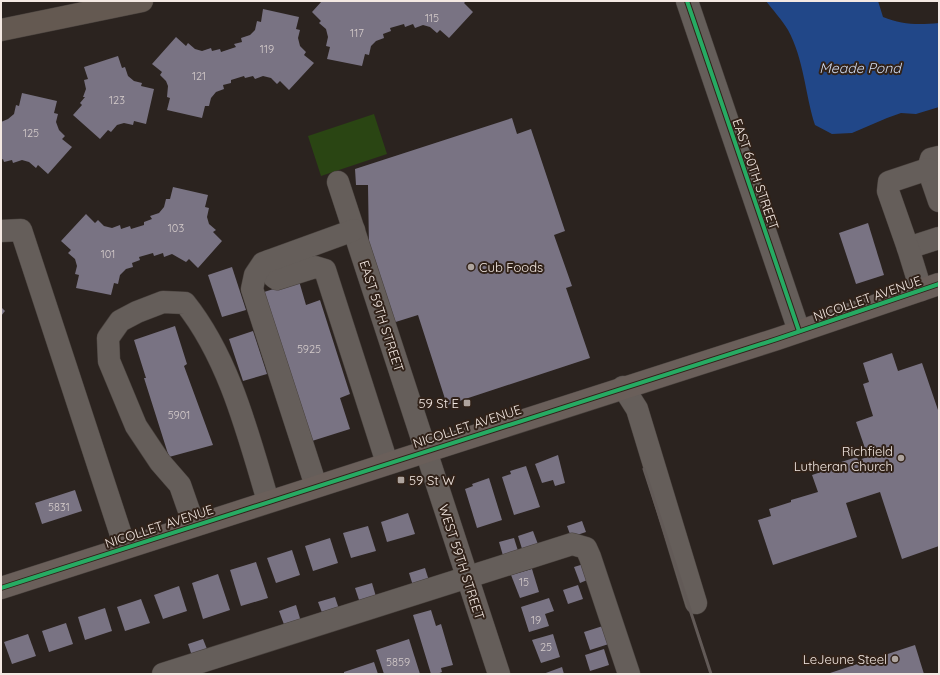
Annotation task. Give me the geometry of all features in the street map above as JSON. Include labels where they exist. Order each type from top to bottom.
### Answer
[{"type":"highway","points":[[1,30],[142,1]]},
{"type":"main road","name":"NICOLLET AVENUE","points":[[1,588],[425,450],[933,289]]},
{"type":"street","name":"EAST 60TH STREET","points":[[687,1],[716,91],[800,331]]},
{"type":"street","points":[[933,289],[908,248],[888,191],[889,182],[934,163],[939,201]]},
{"type":"street","name":"EAST 59TH STREET","points":[[338,182],[425,450]]},
{"type":"street","points":[[1,231],[21,230],[126,547]]},
{"type":"street","points":[[316,486],[252,289],[255,275],[264,263],[354,230]]},
{"type":"street","points":[[908,248],[939,238]]},
{"type":"street","points":[[270,261],[274,277],[277,279],[316,267],[325,270],[387,463]]},
{"type":"street","points":[[194,525],[180,485],[160,462],[136,426],[109,361],[108,338],[120,321],[137,312],[163,302],[185,303],[200,321],[241,412],[268,501]]},
{"type":"street","points":[[623,387],[637,409],[696,603]]},
{"type":"street","name":"WEST 59TH STREET","points":[[425,450],[499,674]]},
{"type":"street","points":[[164,674],[564,545],[572,544],[586,548],[629,674]]},
{"type":"green space","points":[[374,114],[387,154],[321,176],[308,136]]},
{"type":"water","name":"Meade Pond","points":[[766,1],[878,1],[883,17],[890,20],[911,24],[939,23],[939,107],[916,114],[901,113],[852,133],[832,134],[815,125],[798,53],[786,26]]},
{"type":"building","points":[[322,1],[466,1],[464,3],[473,12],[449,38],[440,30],[437,33],[430,27],[423,25],[415,28],[413,24],[405,27],[404,24],[390,28],[391,31],[383,34],[384,38],[376,41],[371,46],[369,55],[365,54],[362,66],[327,59],[330,47],[326,46],[328,37],[326,29],[319,23],[321,21],[312,12]]},
{"type":"building","points":[[263,9],[299,17],[296,29],[300,30],[298,38],[300,46],[306,52],[304,55],[314,63],[289,90],[280,81],[277,84],[271,78],[263,76],[255,79],[253,76],[245,78],[244,76],[231,80],[231,83],[223,85],[224,89],[216,92],[211,98],[209,106],[205,106],[202,118],[167,110],[170,98],[167,97],[168,86],[166,81],[160,75],[162,72],[152,64],[176,37],[186,46],[188,43],[195,49],[202,51],[211,48],[212,51],[220,49],[221,52],[236,47],[234,44],[242,42],[241,38],[250,35],[255,30],[257,21],[261,22]]},
{"type":"building","points":[[118,56],[122,68],[125,67],[128,76],[134,81],[142,83],[141,86],[154,89],[146,124],[134,121],[133,125],[124,123],[117,125],[111,132],[108,130],[100,139],[73,115],[82,105],[80,103],[85,97],[83,97],[86,89],[84,80],[88,79],[84,67]]},
{"type":"building","points":[[22,93],[57,101],[54,113],[58,114],[56,122],[59,130],[65,136],[62,139],[72,147],[48,174],[38,165],[36,168],[29,162],[22,160],[13,163],[12,160],[4,162],[3,159],[1,160],[1,122],[14,114],[16,105],[19,106]]},
{"type":"building","name":"Cub Foods","points":[[512,118],[517,134],[531,129],[565,231],[554,235],[572,286],[566,288],[590,358],[447,405],[418,315],[386,325],[369,249],[368,185],[356,185],[355,169]]},
{"type":"building","points":[[173,187],[208,195],[205,207],[209,208],[207,217],[209,224],[216,230],[213,232],[222,241],[198,268],[189,259],[186,262],[172,254],[164,257],[163,253],[154,256],[153,253],[139,257],[140,260],[132,263],[133,267],[126,269],[120,275],[118,284],[114,283],[111,295],[76,288],[79,275],[75,274],[77,266],[75,259],[68,253],[71,250],[61,241],[86,214],[95,223],[98,220],[104,226],[112,228],[120,225],[121,229],[130,226],[131,229],[144,225],[144,222],[152,219],[150,216],[159,213],[164,207],[166,199],[170,199]]},
{"type":"building","points":[[868,223],[884,275],[856,284],[839,233]]},
{"type":"building","points":[[232,267],[246,310],[222,317],[208,275]]},
{"type":"building","points":[[299,281],[306,305],[320,300],[350,394],[340,398],[350,429],[312,441],[264,292]]},
{"type":"building","points":[[1,307],[5,311],[1,316]]},
{"type":"building","points":[[175,326],[187,364],[184,366],[213,445],[169,457],[144,378],[146,378],[134,340]]},
{"type":"building","points":[[253,331],[267,374],[243,381],[229,339]]},
{"type":"building","name":"Richfield Lutheran Church","points":[[892,353],[898,371],[922,363],[939,413],[939,546],[902,559],[880,492],[846,503],[857,537],[773,565],[758,520],[771,516],[769,509],[791,502],[791,500],[818,492],[812,475],[839,466],[838,463],[857,457],[858,460],[868,457],[856,422],[873,416],[863,384],[869,382],[863,363]]},
{"type":"building","points":[[558,455],[565,483],[555,486],[553,480],[542,483],[535,464]]},
{"type":"building","points":[[526,466],[540,507],[514,515],[502,477],[511,474],[510,471]]},
{"type":"building","points":[[489,478],[502,520],[477,528],[465,489],[473,486],[472,484]]},
{"type":"building","points":[[75,490],[82,511],[42,524],[35,503]]},
{"type":"building","points":[[408,513],[415,534],[387,542],[381,522]]},
{"type":"building","points":[[582,521],[586,532],[571,537],[567,526]]},
{"type":"building","points":[[368,526],[376,551],[351,558],[343,533]]},
{"type":"building","points":[[533,531],[539,547],[523,552],[518,536]]},
{"type":"building","points":[[330,538],[338,563],[313,571],[305,546]]},
{"type":"building","points":[[514,538],[519,554],[504,559],[499,542]]},
{"type":"building","points":[[292,550],[300,575],[276,583],[267,558]]},
{"type":"building","points":[[256,562],[268,598],[241,606],[230,570]]},
{"type":"building","points":[[587,563],[592,578],[580,583],[574,567]]},
{"type":"building","points":[[425,568],[430,584],[414,589],[409,573]]},
{"type":"building","points":[[532,569],[539,592],[520,598],[511,575]]},
{"type":"building","points":[[218,574],[230,610],[203,619],[192,583]]},
{"type":"building","points":[[372,583],[377,600],[361,606],[355,588]]},
{"type":"building","points":[[578,585],[583,599],[568,604],[563,590]]},
{"type":"building","points":[[179,586],[187,611],[163,619],[154,595]]},
{"type":"building","points":[[335,597],[340,612],[324,618],[318,602]]},
{"type":"building","points":[[549,598],[554,611],[545,614],[549,626],[529,632],[521,607]]},
{"type":"building","points":[[141,599],[150,623],[125,631],[117,607]]},
{"type":"building","points":[[296,605],[302,625],[286,630],[279,611]]},
{"type":"building","points":[[105,608],[112,631],[85,640],[78,617]]},
{"type":"building","points":[[431,610],[436,626],[441,624],[453,665],[441,668],[442,672],[437,674],[431,674],[413,615]]},
{"type":"building","points":[[66,623],[73,644],[49,652],[42,631]]},
{"type":"building","points":[[606,625],[612,643],[590,650],[584,632]]},
{"type":"building","points":[[28,634],[36,656],[12,664],[4,642]]},
{"type":"building","points":[[553,634],[560,657],[541,663],[532,640]]},
{"type":"building","points":[[203,639],[209,654],[193,659],[188,644]]},
{"type":"building","points":[[409,639],[420,674],[384,674],[376,650]]},
{"type":"building","name":"LeJeune Steel","points":[[915,645],[924,674],[827,674]]},
{"type":"building","points":[[604,649],[609,665],[590,671],[585,655]]},
{"type":"building","points":[[374,662],[378,674],[344,674],[344,672]]},
{"type":"building","points":[[562,667],[564,674],[543,674]]},
{"type":"railway","points":[[644,469],[711,674]]},
{"type":"cycle path","points":[[687,1],[799,331]]},
{"type":"cycle path","points":[[1,588],[777,339],[939,284]]},
{"type":"place","name":"Cub Foods","points":[[471,267]]},
{"type":"place","name":"59 St E","points":[[467,403]]},
{"type":"place","name":"Richfield Lutheran Church","points":[[901,458]]},
{"type":"place","name":"59 St W","points":[[401,480]]},
{"type":"place","name":"LeJeune Steel","points":[[895,659]]}]
